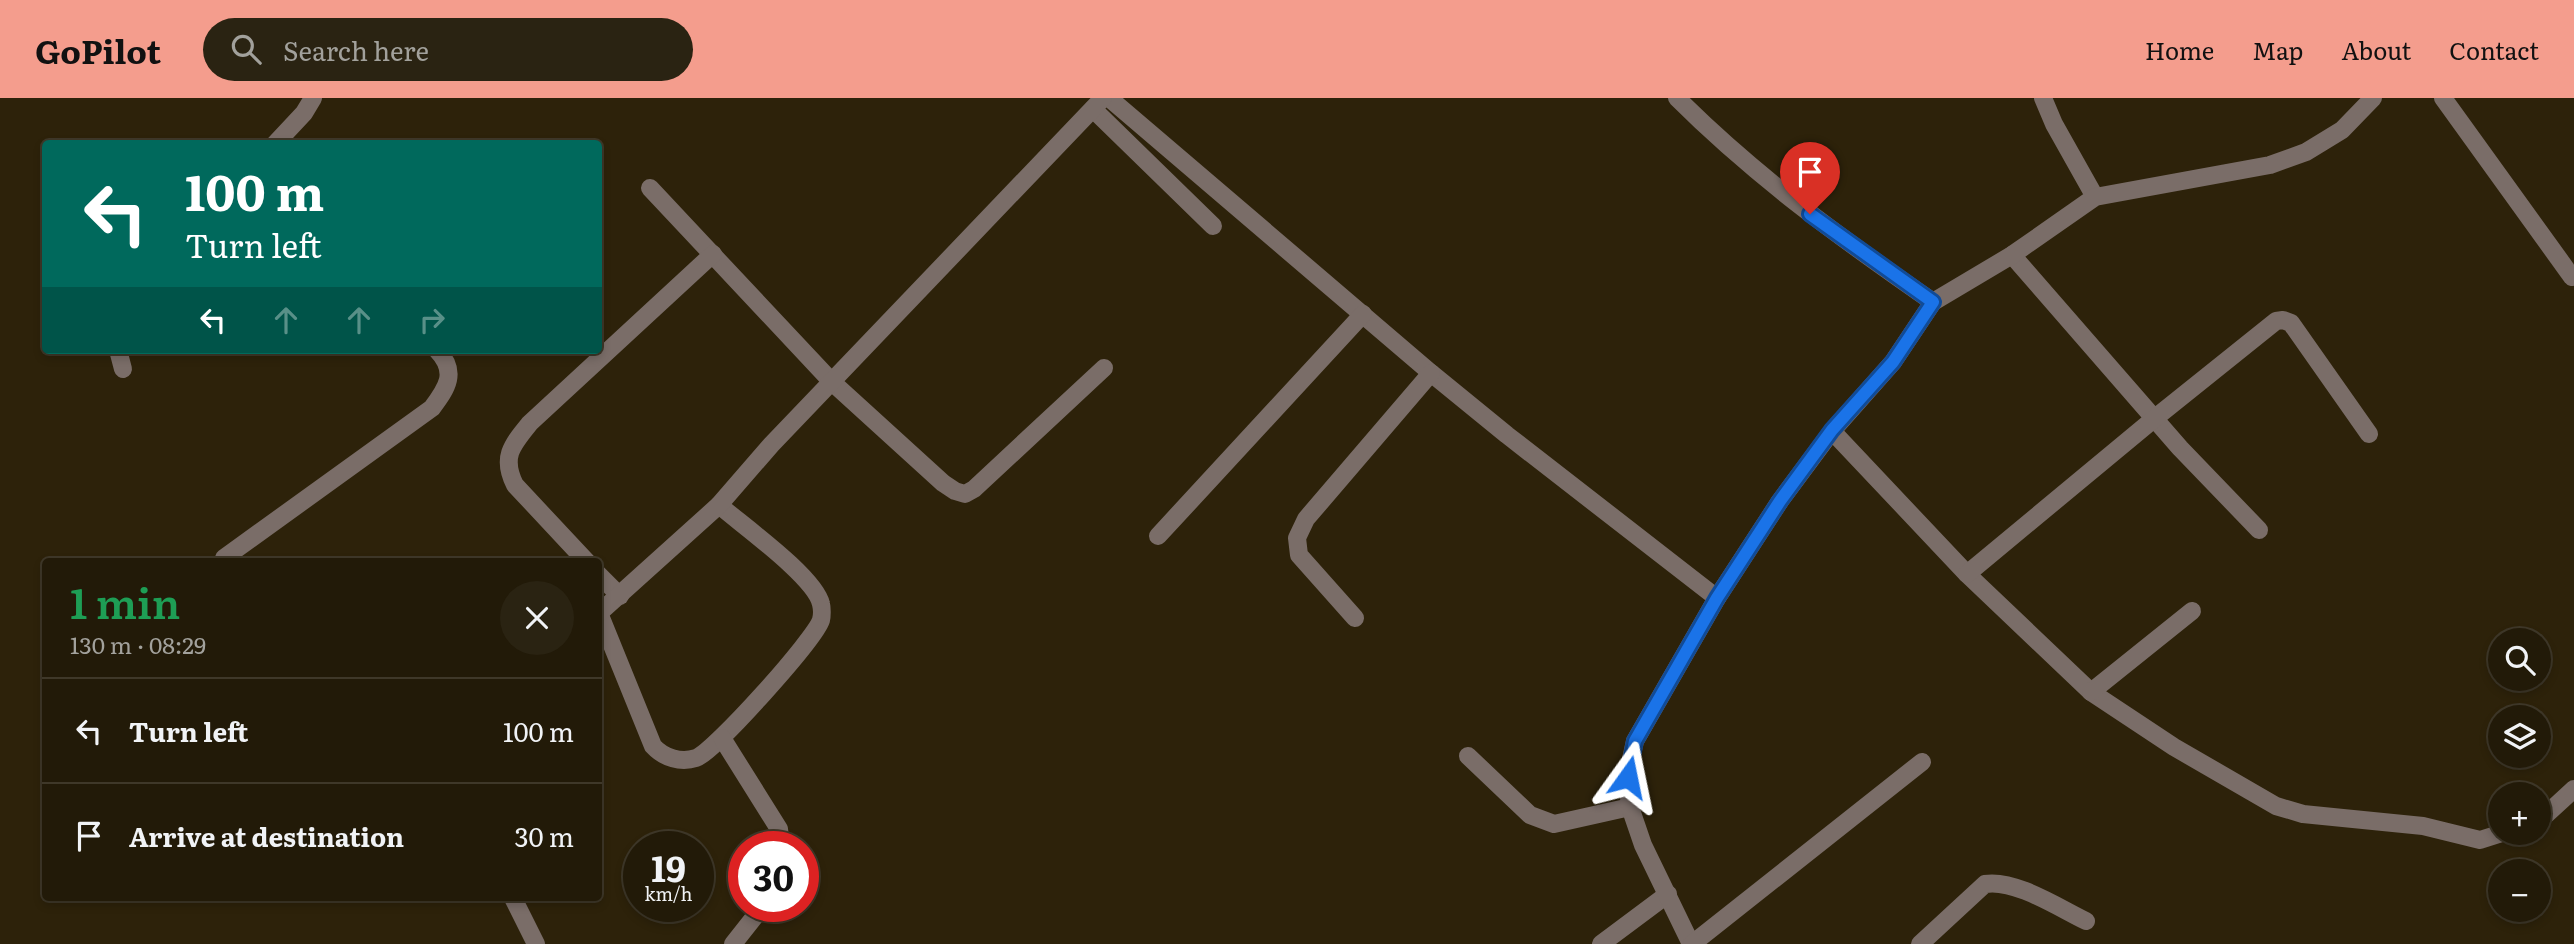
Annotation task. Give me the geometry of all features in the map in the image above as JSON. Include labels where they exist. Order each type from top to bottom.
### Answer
[{"type":"street","points":[[279,140],[304,113],[313,98]]},
{"type":"street","points":[[1109,98],[1430,373],[1717,598]]},
{"type":"street","points":[[1677,98],[1732,151],[1790,200],[1933,302]]},
{"type":"street","points":[[2043,98],[2054,124],[2095,197]]},
{"type":"street","points":[[1922,762],[1691,944],[1643,845],[1630,807],[1628,777],[1635,741],[1717,598],[1780,501],[1832,430],[1893,362],[1933,302],[2012,255],[2095,197],[2270,165],[2306,152],[2342,130],[2374,98]]},
{"type":"street","points":[[2442,98],[2572,277]]},
{"type":"street","points":[[602,611],[719,505],[771,445],[1098,103],[1213,226]]},
{"type":"street","points":[[650,188],[832,382],[955,491],[965,494],[974,489],[1104,368]]},
{"type":"street","points":[[583,558],[514,485],[507,470],[507,459],[516,441],[530,423],[713,254]]},
{"type":"street","points":[[2012,255],[2180,448],[2259,530]]},
{"type":"street","points":[[1158,536],[1363,314]]},
{"type":"street","points":[[1967,575],[2276,321],[2291,323],[2369,434]]},
{"type":"street","points":[[119,354],[123,369]]},
{"type":"street","points":[[224,558],[432,408],[447,390],[449,371],[439,354]]},
{"type":"street","points":[[1355,618],[1298,555],[1297,538],[1306,519],[1430,373]]},
{"type":"street","points":[[1832,430],[1967,575],[2091,692],[2174,747],[2276,806],[2303,814],[2423,826],[2480,840],[2488,837]]},
{"type":"street","points":[[602,621],[653,746],[658,752],[683,761],[699,757],[722,738],[807,642],[821,621],[822,606],[816,590],[800,574],[719,505]]},
{"type":"street","points":[[602,578],[620,596]]},
{"type":"street","points":[[2091,692],[2192,611]]},
{"type":"street","points":[[722,738],[779,831]]},
{"type":"street","points":[[1468,756],[1530,815],[1554,824],[1630,807]]},
{"type":"street","points":[[2551,810],[2574,789]]},
{"type":"street","points":[[1920,944],[1985,884],[1997,882],[2015,887],[2087,921]]},
{"type":"street","points":[[1601,944],[1668,894]]},
{"type":"street","points":[[514,901],[536,944]]},
{"type":"street","points":[[733,944],[750,922]]},
{"type":"route","points":[[1628,777],[1635,741],[1717,598],[1780,501],[1832,430],[1893,362],[1933,302],[1810,214]]}]
